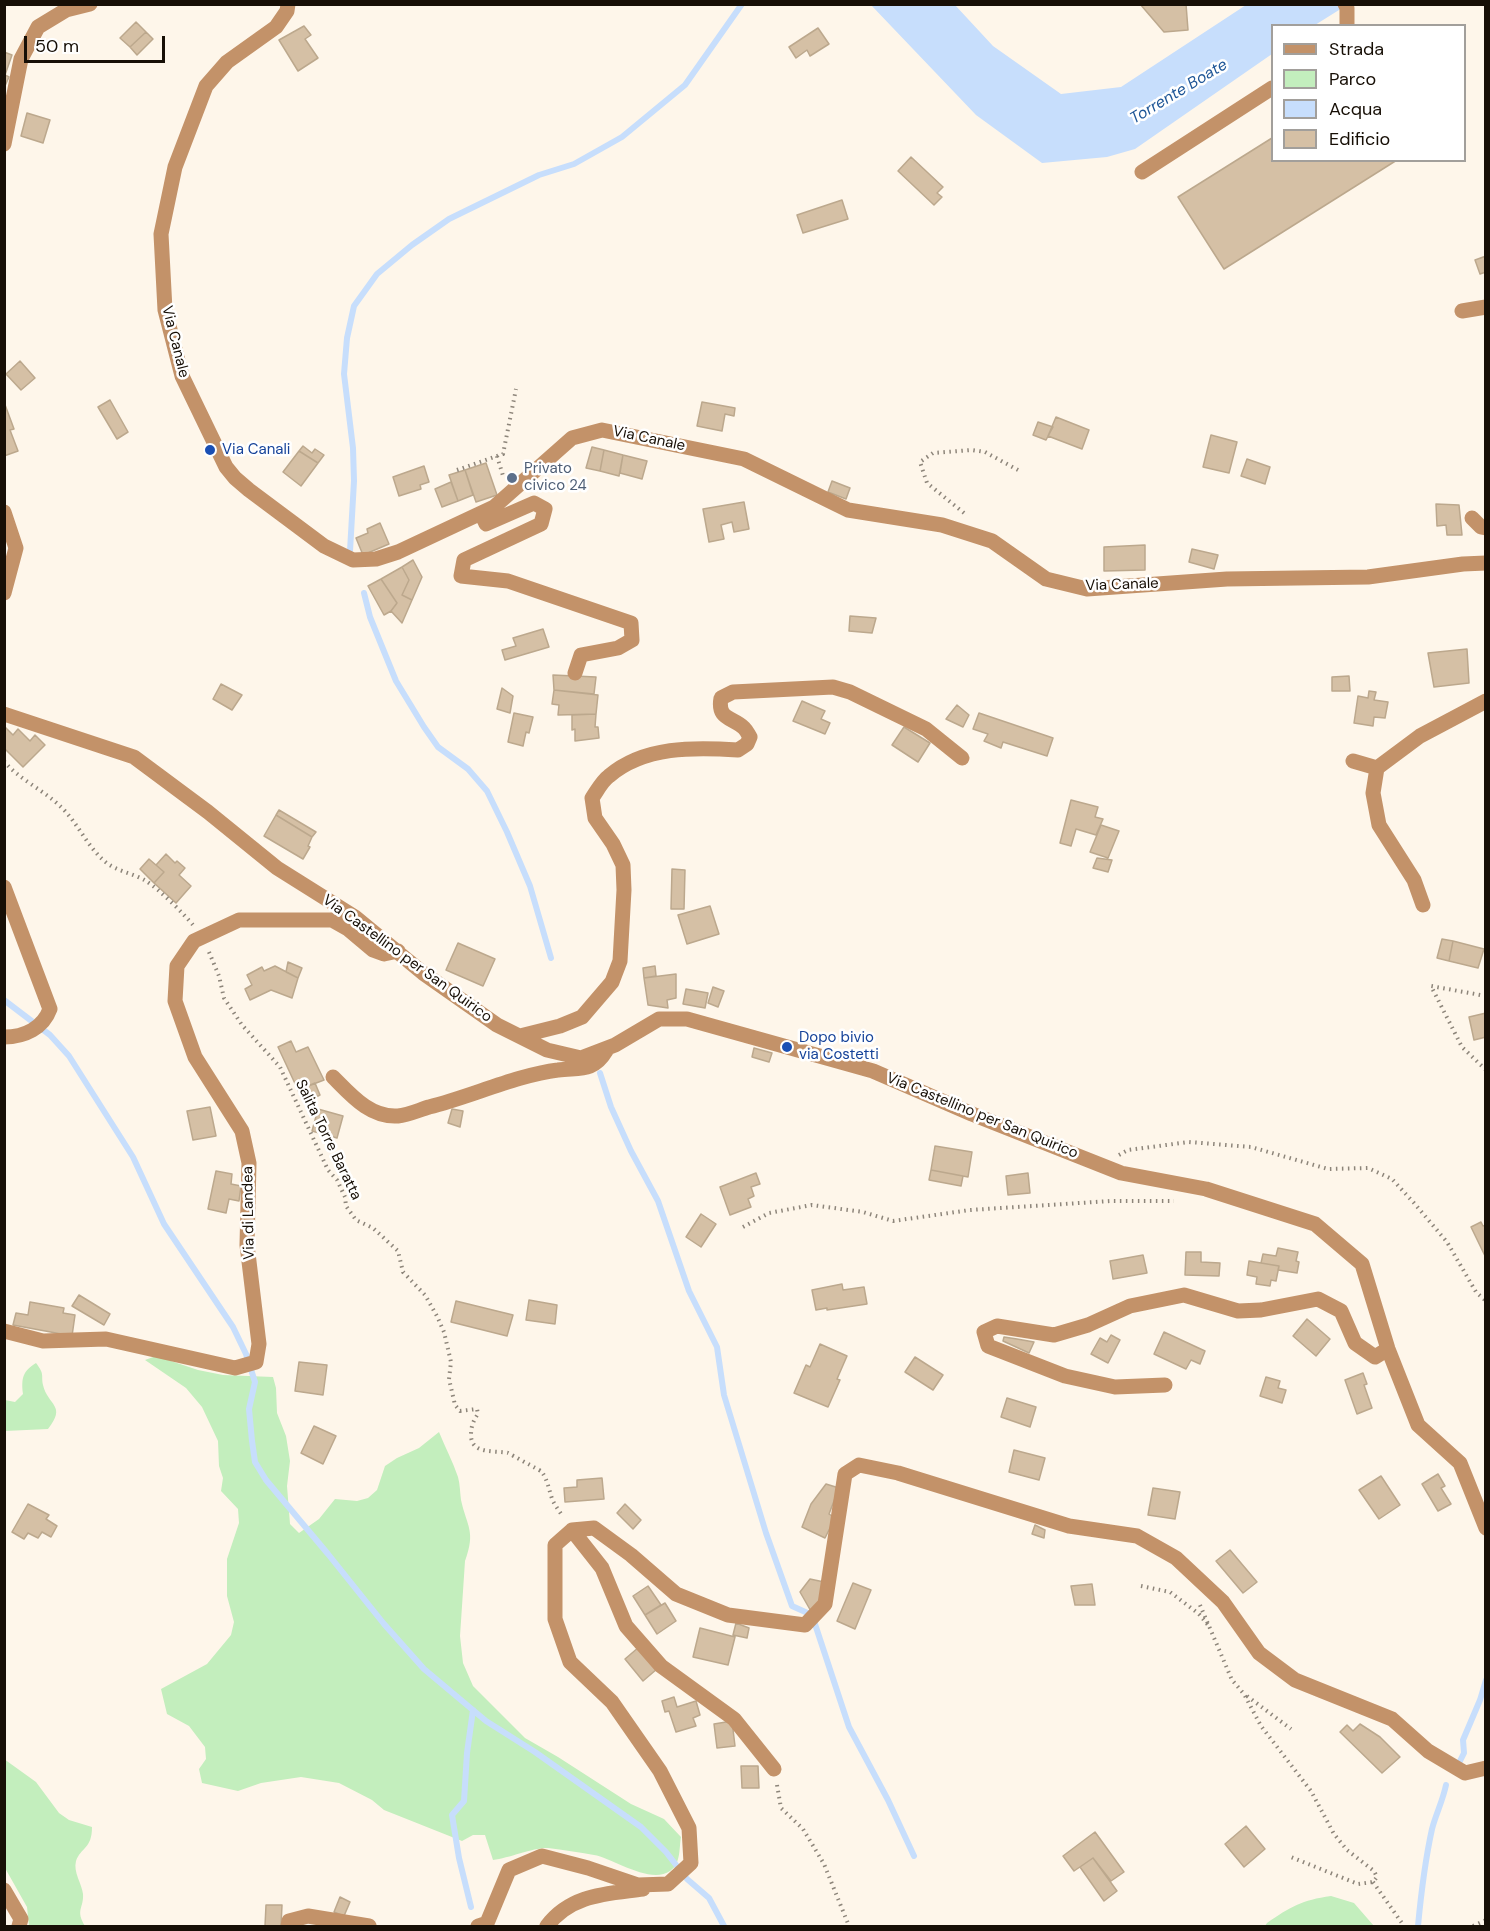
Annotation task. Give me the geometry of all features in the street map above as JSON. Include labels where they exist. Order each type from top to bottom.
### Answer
[{"type":"street","points":[[4,144],[21,59],[38,27],[66,10],[90,4]]},
{"type":"street","name":"Via Canale","points":[[288,4],[287,11],[276,27],[227,62],[206,86],[175,168],[161,234],[165,310],[182,376],[226,467],[235,478],[324,546],[353,560],[376,559],[398,552],[494,507],[572,438],[602,430],[744,459],[848,510],[942,525],[992,541],[1046,579],[1087,589],[1227,579],[1368,577],[1485,563]]},
{"type":"street","points":[[1346,6],[1347,24]]},
{"type":"street","points":[[1142,172],[1271,89]]},
{"type":"street","points":[[1462,311],[1485,307]]},
{"type":"street","points":[[481,513],[486,524],[534,503],[545,509],[541,524],[464,560],[461,576],[508,581],[631,623],[632,640],[618,648],[581,655],[574,673]]},
{"type":"street","points":[[4,512],[16,548],[4,593]]},
{"type":"street","points":[[1472,518],[1485,528]]},
{"type":"street","points":[[520,1036],[560,1026],[582,1017],[612,982],[620,961],[623,865],[614,844],[595,818],[592,798],[607,777],[627,763],[672,749],[738,750],[747,744],[750,737],[744,728],[724,716],[720,706],[722,698],[733,692],[833,687],[850,692],[926,729],[962,758]]},
{"type":"street","points":[[1423,905],[1414,880],[1379,825],[1373,793],[1377,768],[1420,736],[1485,701]]},
{"type":"street","name":"Via Castellino per San Quirico","points":[[4,714],[134,757],[208,812],[277,868],[355,917],[423,973],[496,1025],[547,1050],[581,1058],[607,1048],[659,1019],[687,1019],[873,1071],[972,1114],[1121,1173],[1206,1189],[1316,1224],[1362,1264],[1388,1349],[1418,1425],[1460,1463],[1485,1528]]},
{"type":"street","points":[[1353,761],[1377,768]]},
{"type":"street","points":[[4,887],[50,1009],[45,1020],[34,1029],[15,1037],[4,1037]]},
{"type":"street","name":"Via di Landea","points":[[4,1331],[43,1341],[106,1339],[235,1368],[256,1362],[259,1344],[248,1245],[249,1163],[242,1131],[195,1057],[175,1001],[177,966],[194,941],[239,920],[332,920],[348,929],[373,950],[384,954],[398,951]]},
{"type":"street","points":[[333,1077],[359,1104],[380,1113],[398,1116],[539,1074],[591,1067],[605,1054],[607,1048]]},
{"type":"street","points":[[1165,1385],[1115,1386],[1065,1376],[988,1346],[984,1332],[997,1326],[1054,1335],[1088,1325],[1130,1306],[1184,1295],[1238,1311],[1261,1310],[1318,1299],[1341,1311],[1355,1343],[1375,1357],[1388,1349]]},
{"type":"street","points":[[478,1926],[487,1923],[509,1870],[542,1856],[588,1868],[638,1885],[668,1884],[691,1863],[689,1828],[660,1771],[612,1702],[570,1662],[555,1619],[555,1545],[572,1530],[594,1528],[631,1555],[676,1594],[728,1615],[805,1625],[825,1604],[845,1474],[860,1464],[898,1473],[1069,1526],[1137,1536],[1176,1558],[1223,1602],[1259,1653],[1295,1680],[1392,1719],[1428,1751],[1465,1773],[1485,1768]]},
{"type":"street","points":[[572,1530],[602,1568],[626,1626],[662,1666],[734,1719],[774,1769]]},
{"type":"street","points":[[547,1926],[564,1908],[591,1896],[644,1889],[654,1884]]},
{"type":"street","points":[[4,1890],[21,1919],[19,1926]]},
{"type":"street","points":[[288,1926],[289,1921],[308,1916],[369,1926]]},
{"type":"path","points":[[457,470],[503,454],[516,389]]},
{"type":"path","points":[[965,514],[927,483],[920,462],[933,453],[972,450],[985,452],[1018,470]]},
{"type":"path","name":"Salita Torre Baratta","points":[[4,761],[11,770],[41,790],[64,810],[85,840],[107,863],[126,874],[146,880],[188,918],[204,937],[219,976],[224,998],[242,1025],[280,1067],[328,1170],[337,1180],[345,1197],[346,1206],[356,1220],[373,1228],[398,1251],[404,1272],[425,1295],[437,1316],[444,1332],[451,1362],[449,1379],[455,1405],[460,1411],[477,1409],[478,1414],[471,1429],[471,1442],[474,1446],[488,1452],[511,1454],[540,1470],[554,1503],[572,1530]]},
{"type":"path","points":[[1485,996],[1431,986],[1462,1047],[1485,1070]]},
{"type":"path","points":[[1100,1165],[1128,1150],[1189,1142],[1251,1147],[1328,1169],[1368,1168],[1392,1179],[1414,1203],[1448,1242],[1476,1292],[1485,1301]]},
{"type":"path","points":[[744,1227],[769,1213],[812,1205],[863,1212],[893,1221],[970,1210],[1180,1200]]},
{"type":"path","points":[[1141,1586],[1170,1592],[1199,1614],[1210,1628]]},
{"type":"path","points":[[1195,1599],[1203,1608],[1232,1680],[1244,1694],[1261,1726],[1311,1791],[1334,1834],[1347,1850],[1374,1871],[1377,1877],[1373,1882],[1358,1884],[1291,1857]]},
{"type":"path","points":[[1244,1694],[1291,1729]]},
{"type":"path","points":[[774,1769],[781,1808],[803,1829],[824,1864],[849,1926]]},
{"type":"path","points":[[1373,1882],[1404,1926]]},
{"type":"path","points":[[1473,1926],[1485,1920]]},
{"type":"green space","points":[[156,1356],[198,1370],[223,1375],[273,1377],[277,1413],[286,1436],[290,1461],[287,1486],[290,1524],[299,1533],[319,1519],[335,1499],[357,1501],[368,1498],[377,1490],[385,1466],[419,1448],[439,1432],[458,1477],[470,1536],[465,1561],[460,1636],[463,1663],[473,1686],[525,1738],[631,1804],[664,1819],[681,1837],[678,1860],[674,1868],[662,1874],[652,1875],[602,1857],[548,1848],[493,1860],[485,1835],[473,1835],[462,1841],[384,1810],[372,1800],[339,1783],[301,1777],[261,1783],[238,1791],[202,1783],[199,1769],[206,1759],[205,1747],[189,1726],[167,1714],[161,1689],[207,1664],[231,1635],[234,1622],[227,1596],[227,1559],[239,1523],[238,1509],[221,1491],[223,1478],[219,1466],[218,1441],[202,1407],[186,1388],[145,1360]]},
{"type":"green space","points":[[36,1363],[42,1372],[45,1392],[56,1410],[56,1415],[48,1429],[5,1431],[5,1400],[15,1402],[23,1394],[24,1376],[28,1369]]},
{"type":"green space","points":[[4,1759],[36,1782],[59,1813],[69,1820],[92,1827],[90,1840],[78,1856],[75,1865],[83,1894],[80,1913],[85,1926],[29,1926],[27,1907],[5,1868]]},
{"type":"green space","points":[[1331,1896],[1354,1903],[1374,1926],[1265,1926],[1290,1908]]},
{"type":"water","name":"Torrente Boate","points":[[871,5],[955,5],[993,46],[1061,94],[1121,87],[1246,5],[1347,5],[1317,24],[1271,24],[1271,55],[1135,149],[1107,157],[1042,163],[976,115]]},
{"type":"building","points":[[1140,4],[1186,4],[1188,30],[1164,32]]},
{"type":"building","points":[[136,22],[146,32],[130,47],[120,38]]},
{"type":"building","points":[[304,26],[311,35],[305,39],[318,58],[298,71],[279,40]]},
{"type":"building","points":[[818,28],[829,44],[810,56],[807,50],[796,58],[789,47]]},
{"type":"building","points":[[146,32],[153,39],[137,55],[130,47]]},
{"type":"building","points":[[4,52],[12,55],[5,75],[9,77],[4,88]]},
{"type":"building","points":[[27,113],[50,120],[43,143],[21,136]]},
{"type":"building","points":[[1271,139],[1271,162],[1394,162],[1224,269],[1178,197]]},
{"type":"building","points":[[911,157],[943,187],[937,193],[942,197],[934,205],[898,171]]},
{"type":"building","points":[[842,200],[848,219],[803,233],[797,215]]},
{"type":"building","points":[[1486,256],[1486,272],[1480,274],[1475,260]]},
{"type":"building","points":[[20,361],[35,378],[21,390],[6,374]]},
{"type":"building","points":[[110,400],[128,432],[117,439],[98,407]]},
{"type":"building","points":[[4,402],[14,429],[10,430],[18,451],[4,456]]},
{"type":"building","points":[[702,402],[735,408],[734,416],[725,414],[722,431],[697,426]]},
{"type":"building","points":[[1056,417],[1089,430],[1082,449],[1048,436]]},
{"type":"building","points":[[1038,422],[1053,427],[1046,440],[1033,435]]},
{"type":"building","points":[[1211,435],[1237,442],[1229,473],[1203,467]]},
{"type":"building","points":[[303,446],[312,453],[315,449],[324,455],[318,463],[299,451]]},
{"type":"building","points":[[592,447],[604,450],[600,471],[586,468]]},
{"type":"building","points":[[604,450],[623,455],[619,476],[600,471]]},
{"type":"building","points":[[299,451],[318,463],[301,486],[283,472]]},
{"type":"building","points":[[623,455],[647,461],[642,479],[620,473]]},
{"type":"building","points":[[1247,459],[1270,467],[1265,484],[1241,476]]},
{"type":"building","points":[[486,463],[497,495],[476,502],[465,470]]},
{"type":"building","points":[[424,466],[429,482],[420,485],[421,489],[399,496],[393,477]]},
{"type":"building","points":[[465,470],[473,495],[458,501],[449,475]]},
{"type":"building","points":[[832,481],[850,488],[846,499],[828,492]]},
{"type":"building","points":[[451,482],[458,501],[442,507],[435,489]]},
{"type":"building","points":[[744,502],[749,529],[734,532],[732,522],[721,525],[724,539],[709,542],[703,509]]},
{"type":"building","points":[[1436,504],[1459,505],[1462,535],[1447,535],[1446,525],[1437,526]]},
{"type":"building","points":[[380,523],[389,544],[363,555],[356,538],[368,533],[367,529]]},
{"type":"building","points":[[1145,545],[1145,570],[1104,571],[1104,547]]},
{"type":"building","points":[[1192,549],[1218,555],[1214,569],[1189,562]]},
{"type":"building","points":[[413,560],[422,577],[412,600],[402,595],[409,580],[402,567]]},
{"type":"building","points":[[402,567],[409,580],[402,595],[412,600],[402,623],[391,611],[397,603],[381,579]]},
{"type":"building","points":[[381,579],[397,603],[391,611],[384,615],[368,586]]},
{"type":"building","points":[[850,616],[876,618],[872,633],[849,631]]},
{"type":"building","points":[[543,629],[549,647],[505,660],[502,650],[516,646],[513,638]]},
{"type":"building","points":[[1467,649],[1469,683],[1434,687],[1428,653]]},
{"type":"building","points":[[553,675],[596,677],[594,694],[554,690]]},
{"type":"building","points":[[1349,676],[1350,691],[1332,691],[1332,677]]},
{"type":"building","points":[[221,684],[242,695],[232,710],[213,699]]},
{"type":"building","points":[[502,688],[513,696],[510,713],[497,709]]},
{"type":"building","points":[[554,690],[598,695],[596,714],[558,715],[559,705],[552,704]]},
{"type":"building","points":[[1369,691],[1376,692],[1374,700],[1388,702],[1385,718],[1374,717],[1373,726],[1354,723],[1358,696],[1368,698]]},
{"type":"building","points":[[802,701],[825,711],[821,719],[830,723],[825,734],[793,721]]},
{"type":"building","points":[[957,705],[969,715],[963,727],[946,719]]},
{"type":"building","points":[[514,713],[533,717],[523,746],[508,742]]},
{"type":"building","points":[[979,713],[1053,738],[1047,756],[1003,742],[1001,748],[984,741],[988,734],[973,729]]},
{"type":"building","points":[[596,714],[595,727],[598,727],[599,738],[575,741],[572,715]]},
{"type":"building","points":[[4,726],[13,735],[18,729],[30,741],[35,735],[45,745],[23,767],[4,748]]},
{"type":"building","points":[[904,727],[930,743],[918,762],[892,745]]},
{"type":"building","points":[[1071,800],[1098,807],[1095,817],[1103,819],[1096,835],[1076,829],[1071,846],[1060,843]]},
{"type":"building","points":[[279,810],[316,832],[312,837],[276,815]]},
{"type":"building","points":[[276,815],[312,837],[308,846],[310,847],[303,859],[264,836]]},
{"type":"building","points":[[1101,825],[1119,831],[1108,858],[1090,852]]},
{"type":"building","points":[[166,854],[175,863],[177,861],[185,868],[179,875],[191,886],[176,903],[154,883],[164,872],[156,865]]},
{"type":"building","points":[[1097,858],[1112,860],[1108,872],[1093,868]]},
{"type":"building","points":[[149,859],[164,872],[154,883],[140,869]]},
{"type":"building","points":[[672,869],[685,870],[684,909],[671,909]]},
{"type":"building","points":[[710,906],[719,934],[687,944],[678,915]]},
{"type":"building","points":[[1442,939],[1453,941],[1449,961],[1437,958]]},
{"type":"building","points":[[1453,941],[1484,949],[1478,968],[1449,961]]},
{"type":"building","points":[[458,943],[495,959],[483,986],[446,970]]},
{"type":"building","points":[[288,962],[302,968],[298,978],[286,972]]},
{"type":"building","points":[[275,966],[298,978],[292,998],[271,990],[250,1000],[245,989],[252,985],[247,975],[262,967],[264,971]]},
{"type":"building","points":[[655,966],[656,976],[644,978],[643,968]]},
{"type":"building","points":[[676,974],[676,998],[667,1000],[668,1008],[648,1005],[644,978]]},
{"type":"building","points":[[713,987],[724,991],[718,1007],[708,1003]]},
{"type":"building","points":[[686,989],[708,993],[705,1008],[683,1004]]},
{"type":"building","points":[[1486,1013],[1486,1037],[1474,1040],[1469,1017]]},
{"type":"building","points":[[291,1041],[296,1052],[308,1047],[324,1080],[298,1090],[278,1047]]},
{"type":"building","points":[[754,1048],[772,1053],[769,1062],[752,1057]]},
{"type":"building","points":[[315,1083],[320,1095],[304,1103],[298,1090]]},
{"type":"building","points":[[210,1107],[216,1136],[193,1140],[187,1111]]},
{"type":"building","points":[[318,1109],[343,1116],[337,1138],[312,1131]]},
{"type":"building","points":[[452,1109],[463,1111],[460,1127],[448,1123]]},
{"type":"building","points":[[935,1146],[972,1152],[968,1177],[931,1170]]},
{"type":"building","points":[[931,1170],[963,1176],[961,1186],[929,1180]]},
{"type":"building","points":[[216,1171],[232,1174],[231,1184],[241,1186],[239,1201],[229,1199],[226,1213],[208,1209]]},
{"type":"building","points":[[756,1173],[760,1184],[751,1187],[754,1196],[748,1199],[751,1207],[730,1215],[720,1187]]},
{"type":"building","points":[[1028,1173],[1030,1193],[1008,1195],[1006,1176]]},
{"type":"building","points":[[701,1214],[716,1224],[701,1247],[686,1237]]},
{"type":"building","points":[[1481,1222],[1483,1226],[1486,1225],[1486,1258],[1471,1227]]},
{"type":"building","points":[[1278,1248],[1298,1252],[1297,1273],[1278,1270],[1279,1266],[1261,1263],[1263,1254],[1276,1256]]},
{"type":"building","points":[[1186,1252],[1201,1252],[1201,1262],[1220,1263],[1219,1276],[1185,1275]]},
{"type":"building","points":[[1143,1255],[1147,1273],[1113,1279],[1110,1261]]},
{"type":"building","points":[[1249,1261],[1279,1266],[1276,1281],[1271,1280],[1270,1286],[1256,1284],[1257,1277],[1247,1275]]},
{"type":"building","points":[[842,1284],[843,1290],[864,1287],[867,1304],[816,1310],[812,1290]]},
{"type":"building","points":[[79,1295],[110,1314],[104,1325],[72,1306]]},
{"type":"building","points":[[529,1300],[557,1305],[555,1324],[526,1320]]},
{"type":"building","points":[[456,1301],[513,1315],[507,1336],[451,1322]]},
{"type":"building","points":[[30,1302],[64,1308],[63,1313],[75,1315],[72,1336],[13,1325],[16,1313],[28,1315]]},
{"type":"building","points":[[1307,1319],[1330,1339],[1316,1356],[1293,1336]]},
{"type":"building","points":[[1164,1332],[1205,1351],[1200,1364],[1191,1360],[1186,1369],[1154,1354]]},
{"type":"building","points":[[1111,1335],[1120,1340],[1108,1363],[1091,1354],[1100,1338],[1107,1342]]},
{"type":"building","points":[[1004,1337],[1034,1342],[1029,1353],[1003,1341]]},
{"type":"building","points":[[820,1344],[847,1356],[837,1379],[840,1380],[828,1407],[794,1393],[806,1365],[810,1367]]},
{"type":"building","points":[[915,1357],[943,1375],[933,1390],[905,1372]]},
{"type":"building","points":[[299,1362],[327,1365],[323,1395],[295,1391]]},
{"type":"building","points":[[1363,1373],[1367,1384],[1364,1385],[1372,1408],[1357,1414],[1345,1380]]},
{"type":"building","points":[[1266,1377],[1280,1381],[1278,1388],[1286,1390],[1282,1403],[1260,1396]]},
{"type":"building","points":[[1007,1398],[1036,1407],[1030,1427],[1001,1417]]},
{"type":"building","points":[[314,1426],[336,1436],[323,1464],[301,1453]]},
{"type":"building","points":[[1014,1450],[1045,1458],[1039,1480],[1009,1472]]},
{"type":"building","points":[[1438,1474],[1445,1486],[1441,1488],[1451,1504],[1438,1511],[1422,1484]]},
{"type":"building","points":[[1381,1476],[1400,1505],[1379,1519],[1359,1490]]},
{"type":"building","points":[[602,1478],[604,1499],[565,1502],[564,1488],[577,1487],[577,1480]]},
{"type":"building","points":[[826,1484],[839,1488],[829,1514],[835,1518],[825,1538],[802,1527],[811,1504]]},
{"type":"building","points":[[1153,1488],[1180,1492],[1175,1519],[1148,1515]]},
{"type":"building","points":[[28,1504],[49,1515],[46,1519],[57,1526],[51,1537],[42,1532],[38,1538],[28,1533],[24,1539],[12,1532]]},
{"type":"building","points":[[625,1504],[641,1520],[633,1529],[617,1513]]},
{"type":"building","points":[[1035,1525],[1045,1530],[1044,1538],[1032,1534]]},
{"type":"building","points":[[1230,1550],[1257,1582],[1243,1593],[1216,1561]]},
{"type":"building","points":[[810,1579],[824,1582],[819,1602],[812,1613],[800,1592]]},
{"type":"building","points":[[853,1583],[871,1590],[855,1629],[837,1621]]},
{"type":"building","points":[[1092,1584],[1095,1605],[1075,1605],[1071,1586]]},
{"type":"building","points":[[648,1586],[661,1605],[645,1615],[633,1596]]},
{"type":"building","points":[[665,1603],[676,1621],[657,1634],[645,1615]]},
{"type":"building","points":[[736,1623],[749,1628],[747,1638],[733,1635]]},
{"type":"building","points":[[700,1628],[735,1637],[728,1665],[693,1657]]},
{"type":"building","points":[[639,1647],[657,1669],[643,1681],[625,1659]]},
{"type":"building","points":[[674,1697],[677,1707],[696,1701],[700,1715],[693,1718],[696,1726],[676,1732],[669,1711],[665,1712],[662,1701]]},
{"type":"building","points":[[732,1721],[735,1746],[717,1748],[714,1724]]},
{"type":"building","points":[[1360,1724],[1380,1737],[1400,1757],[1382,1773],[1340,1732],[1347,1725],[1353,1731]]},
{"type":"building","points":[[741,1766],[758,1766],[759,1788],[742,1788]]},
{"type":"building","points":[[1246,1826],[1265,1849],[1244,1867],[1225,1844]]},
{"type":"building","points":[[1095,1832],[1124,1872],[1111,1881],[1093,1858],[1074,1871],[1063,1856]]},
{"type":"building","points":[[1093,1858],[1117,1891],[1104,1901],[1080,1867]]},
{"type":"building","points":[[340,1897],[350,1902],[344,1916],[334,1912]]},
{"type":"building","points":[[266,1905],[282,1905],[281,1926],[265,1926]]},
{"type":"waterway","points":[[350,551],[354,481],[353,448],[344,374],[347,338],[354,306],[377,274],[449,219],[539,175],[574,164],[622,137],[685,85],[742,4]]},
{"type":"waterway","points":[[364,593],[370,617],[396,681],[424,727],[438,747],[468,769],[487,791],[530,886],[551,958]]},
{"type":"waterway","points":[[4,1000],[50,1035],[69,1056],[133,1157],[164,1224],[233,1327],[246,1354],[255,1382],[249,1409],[252,1441],[255,1462],[266,1480],[384,1624],[424,1669],[486,1721],[535,1752],[641,1827],[666,1852],[687,1879],[709,1898],[724,1926]]},
{"type":"waterway","points":[[600,1073],[611,1107],[658,1201],[689,1291],[717,1347],[724,1395],[766,1533],[792,1606],[812,1615],[849,1727],[888,1800],[914,1856]]},
{"type":"waterway","points":[[1459,1763],[1464,1753],[1463,1740],[1486,1680]]},
{"type":"waterway","points":[[471,1907],[459,1858],[452,1815],[464,1801],[473,1710]]},
{"type":"waterway","points":[[1418,1926],[1430,1841],[1446,1785]]},
{"type":"place","name":"Via Canali","points":[[210,450]]},
{"type":"place","name":"Privato civico 24","points":[[512,478]]},
{"type":"place","name":"Dopo bivio via Costetti","points":[[787,1047]]}]
